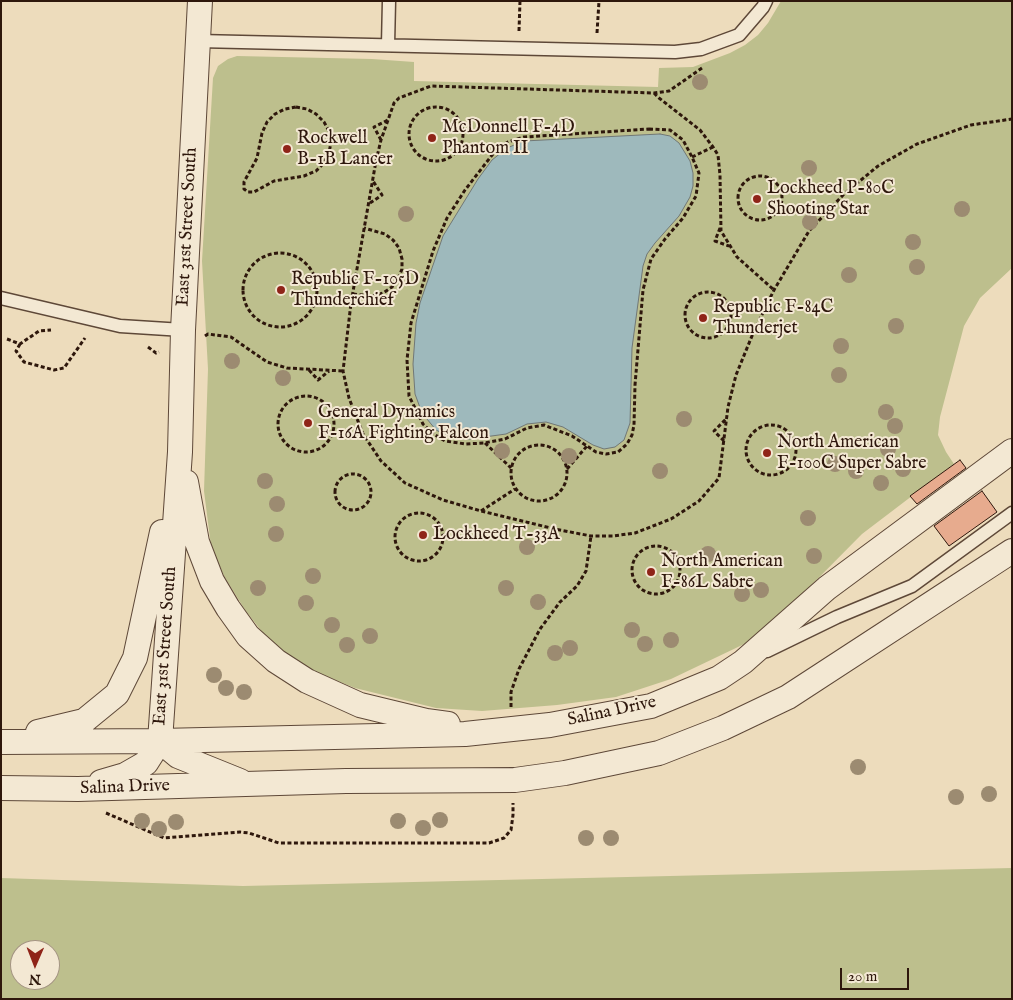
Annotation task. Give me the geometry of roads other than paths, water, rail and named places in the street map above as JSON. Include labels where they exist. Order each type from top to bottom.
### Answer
[{"type":"street","name":"East 31st Street South","points":[[78,790],[125,775],[146,763],[160,740],[180,452],[182,330],[200,1]]},
{"type":"street","name":"Salina Drive","points":[[1,741],[464,734],[550,725],[651,706],[719,678],[743,662],[827,588],[1012,451]]},
{"type":"street","name":"East 31st Street South","points":[[180,452],[197,542],[212,581],[248,636],[276,661],[307,681],[360,705],[426,721],[500,730]]},
{"type":"street","name":"Salina Drive","points":[[1,741],[84,722],[117,694],[135,658],[180,452]]},
{"type":"street","name":"Salina Drive","points":[[1,788],[78,790],[346,781],[516,780],[565,773],[659,753],[722,728],[788,697],[1012,550]]},
{"type":"street","name":"Salina Drive","points":[[160,740],[178,756],[248,784]]},
{"type":"lane","points":[[388,45],[389,1]]},
{"type":"lane","points":[[198,42],[675,52],[701,50],[739,35],[763,8],[766,1]]},
{"type":"lane","points":[[1,298],[120,326],[182,330]]},
{"type":"lane","points":[[743,662],[837,617],[912,586],[1012,513]]},
{"type":"water","points":[[660,134],[670,136],[679,143],[690,161],[693,173],[693,186],[690,197],[679,216],[647,254],[643,266],[632,348],[630,423],[624,440],[615,447],[604,449],[593,445],[563,427],[546,422],[527,424],[506,434],[470,439],[457,439],[436,430],[422,413],[415,394],[413,364],[416,323],[420,303],[443,236],[492,160],[507,148],[524,141]]},
{"type":"place","name":"McDonnell F-4D Phantom II","points":[[432,138]]},
{"type":"place","name":"Rockwell B-1B Lancer","points":[[287,149]]},
{"type":"place","name":"Lockheed P-80C Shooting Star","points":[[757,199]]},
{"type":"place","name":"Republic F-105D Thunderchief","points":[[281,290]]},
{"type":"place","name":"Republic F-84C Thunderjet","points":[[703,318]]},
{"type":"place","name":"General Dynamics F-16A Fighting Falcon","points":[[308,423]]},
{"type":"place","name":"North American F-100C Super Sabre","points":[[767,453]]},
{"type":"place","name":"Lockheed T-33A","points":[[423,535]]},
{"type":"place","name":"North American F-86L Sabre","points":[[651,572]]}]
